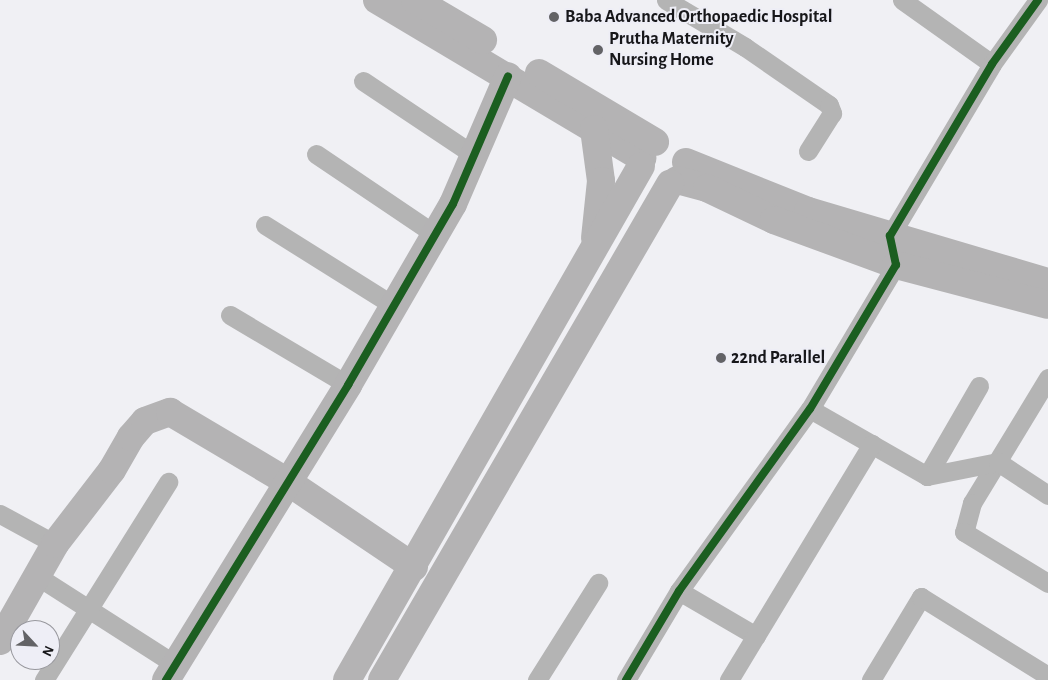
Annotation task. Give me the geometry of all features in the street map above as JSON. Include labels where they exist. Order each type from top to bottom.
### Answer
[{"type":"street","points":[[377,0],[508,76],[594,129],[646,155]]},
{"type":"street","points":[[415,0],[646,155],[649,179],[678,175],[808,211],[890,236],[1046,290]]},
{"type":"street","points":[[666,0],[745,47],[829,105],[832,113],[808,151]]},
{"type":"street","points":[[902,0],[992,64]]},
{"type":"street","points":[[626,680],[680,591],[810,409],[896,265],[890,236],[992,64],[1038,0]]},
{"type":"street","points":[[37,576],[91,610],[171,672],[348,385],[436,235],[474,155],[508,76]]},
{"type":"street","points":[[363,81],[474,155]]},
{"type":"street","points":[[593,252],[601,181],[594,129]]},
{"type":"street","points":[[347,680],[414,567],[646,155],[676,144],[678,175],[382,680]]},
{"type":"street","points":[[316,154],[436,235]]},
{"type":"street","points":[[678,175],[774,220],[896,265],[1046,290]]},
{"type":"street","points":[[265,225],[394,306]]},
{"type":"street","points":[[230,315],[348,385]]},
{"type":"street","points":[[1048,378],[965,516],[964,532],[1048,583]]},
{"type":"street","points":[[927,476],[979,386]]},
{"type":"street","points":[[810,409],[927,476],[998,462],[1048,495]]},
{"type":"street","points":[[4,626],[37,576],[55,544],[112,470],[131,437],[145,421],[170,412],[288,482],[414,567]]},
{"type":"street","points":[[729,680],[872,444]]},
{"type":"street","points":[[44,680],[91,610],[168,482]]},
{"type":"street","points":[[0,514],[55,544]]},
{"type":"street","points":[[537,680],[598,584]]},
{"type":"street","points":[[680,591],[756,636]]},
{"type":"street","points":[[871,680],[921,596],[1040,675]]},
{"type":"cycle path","points":[[626,680],[679,591],[810,409],[896,265],[890,236],[992,64],[1038,0]]},
{"type":"cycle path","points":[[166,680],[348,385],[453,204],[508,76]]},
{"type":"place","name":"Baba Advanced Orthopaedic Hospital","points":[[554,17]]},
{"type":"place","name":"Prutha Maternity Nursing Home","points":[[598,50]]},
{"type":"place","name":"22nd Parallel","points":[[721,358]]}]
